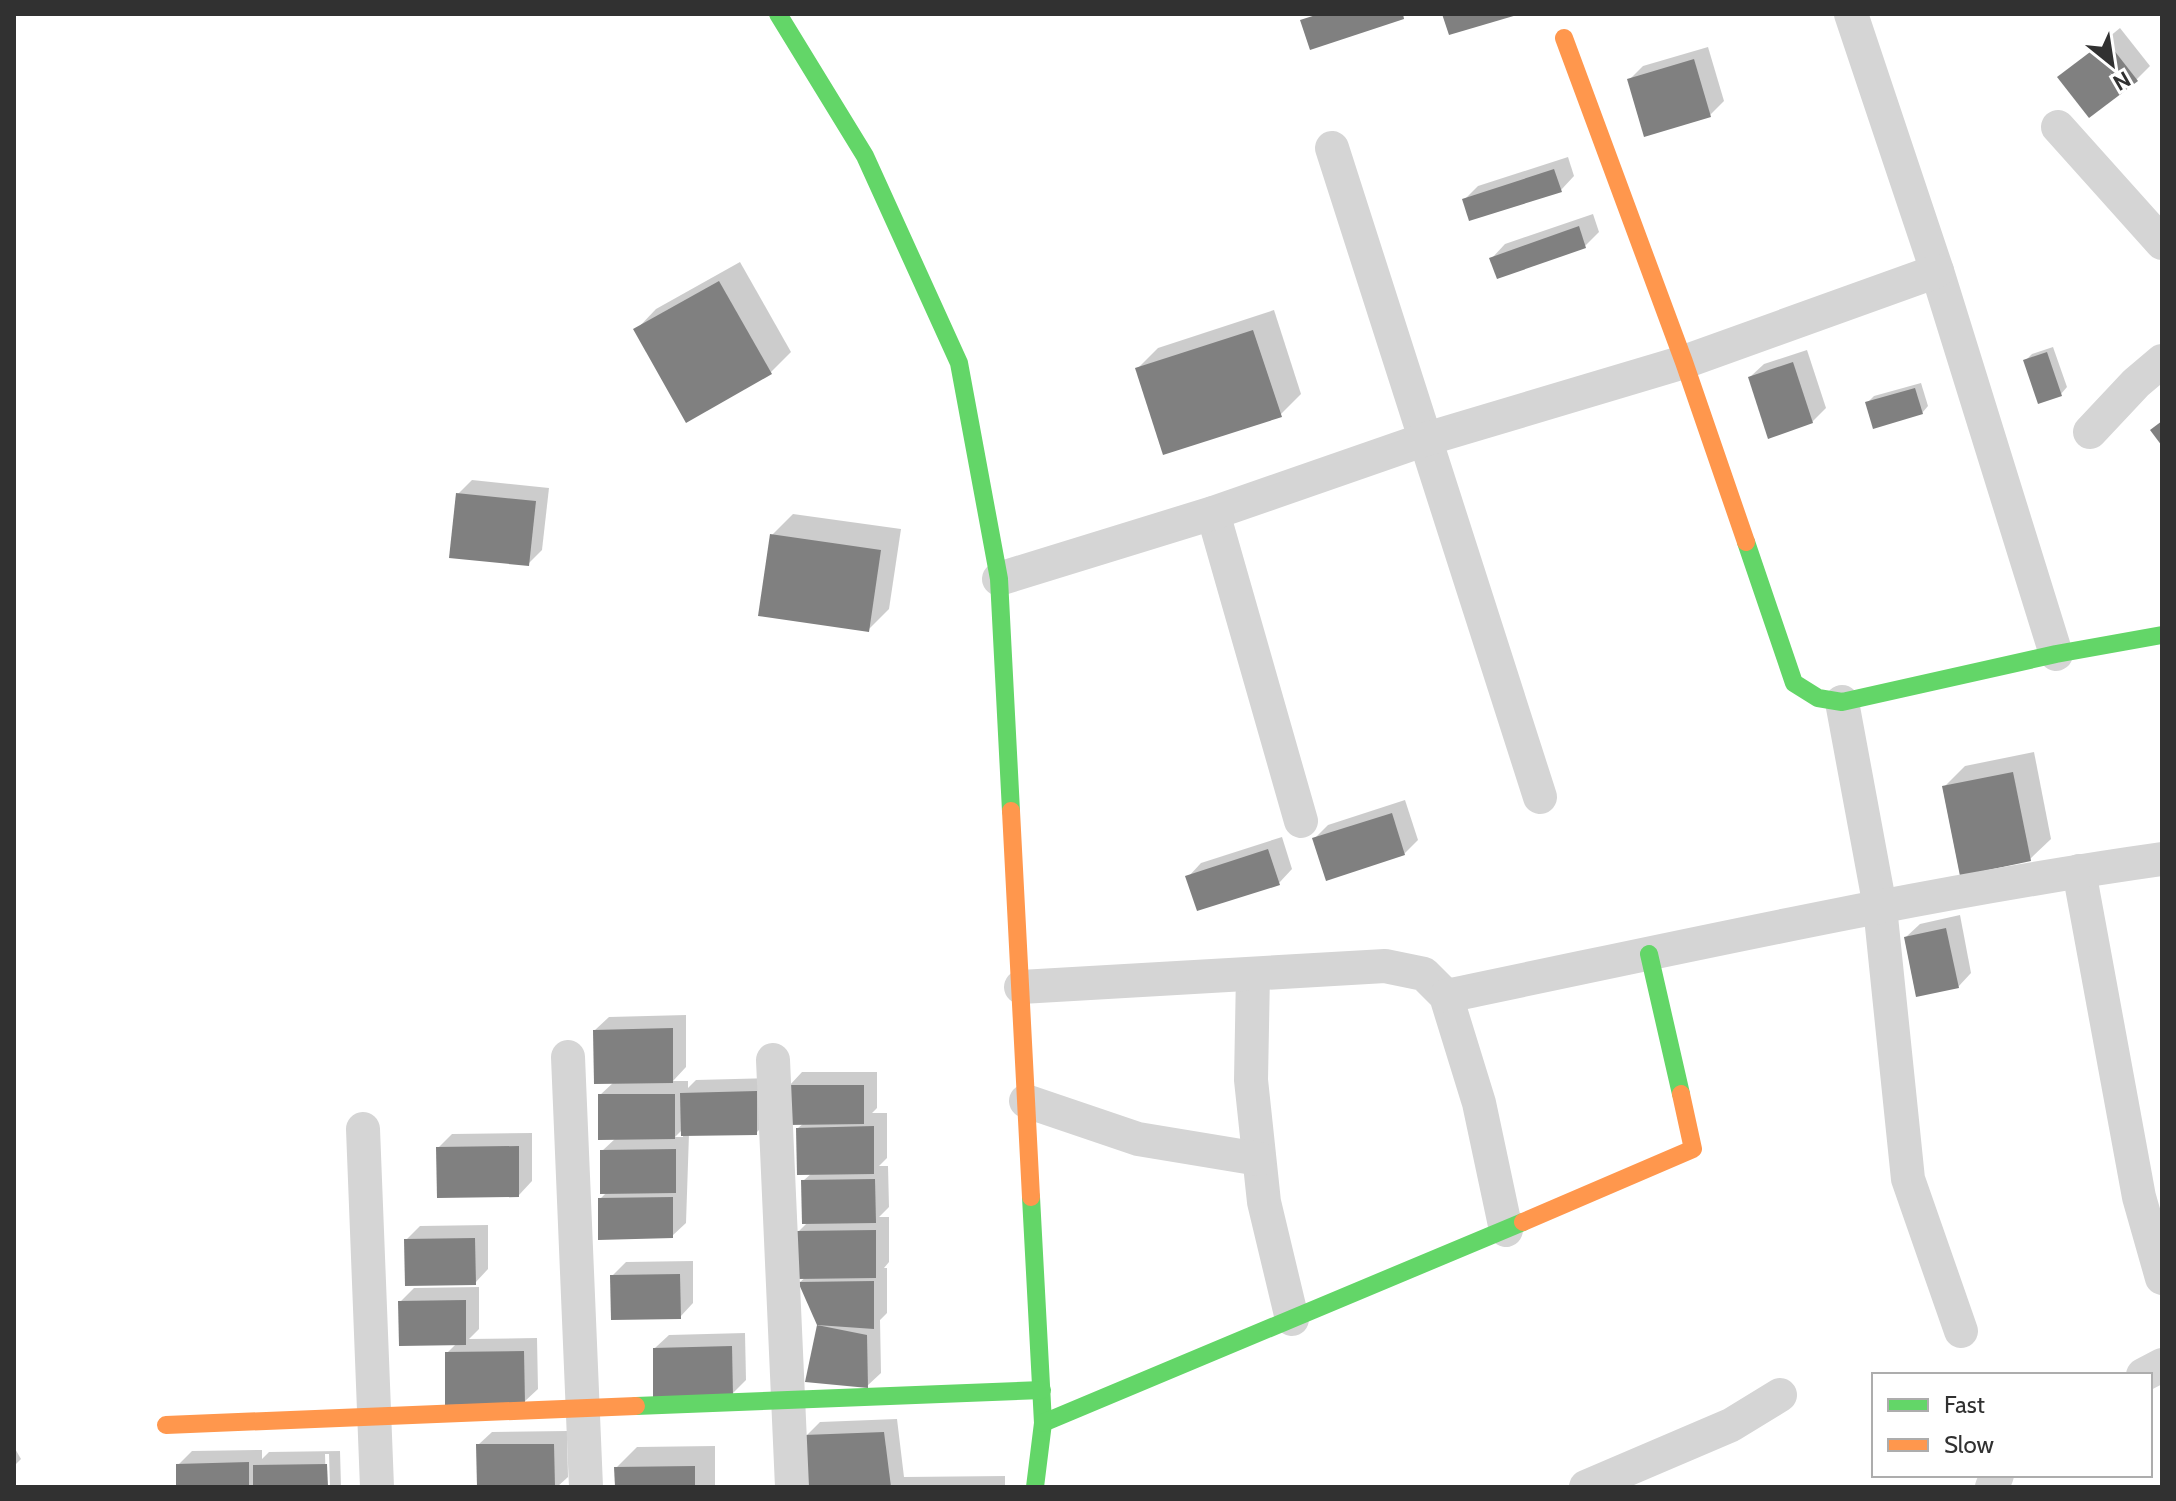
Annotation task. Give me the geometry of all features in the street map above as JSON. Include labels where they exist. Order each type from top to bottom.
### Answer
[{"type":"street","points":[[778,14],[865,156],[959,363],[999,579],[1042,1390],[1043,1423],[1035,1487]]},
{"type":"street","points":[[1851,14],[1937,271],[2056,654]]},
{"type":"street","points":[[1564,38],[1684,362],[1794,683],[1818,698],[1842,702],[2056,654],[2162,635]]},
{"type":"street","points":[[2058,127],[2162,243]]},
{"type":"street","points":[[1332,148],[1540,797]]},
{"type":"street","points":[[999,579],[1213,513],[1426,439],[1684,362],[1937,271]]},
{"type":"street","points":[[2090,432],[2136,383],[2162,361]]},
{"type":"street","points":[[1213,513],[1301,821]]},
{"type":"street","points":[[1842,702],[1880,907],[1908,1179],[1961,1331]]},
{"type":"street","points":[[1446,996],[1880,907],[2162,859]]},
{"type":"street","points":[[2079,871],[2139,1197],[2162,1278]]},
{"type":"street","points":[[1043,1423],[1693,1149],[1649,954]]},
{"type":"street","points":[[1021,987],[1385,966],[1424,974],[1446,996],[1479,1103],[1506,1230]]},
{"type":"street","points":[[1253,974],[1251,1080],[1259,1159],[1264,1202],[1292,1319]]},
{"type":"street","points":[[568,1057],[586,1487]]},
{"type":"street","points":[[773,1060],[792,1487]]},
{"type":"street","points":[[1026,1101],[1138,1139],[1259,1159]]},
{"type":"street","points":[[363,1129],[377,1487]]},
{"type":"street","points":[[166,1425],[1042,1390]]},
{"type":"street","points":[[1586,1487],[1731,1425],[1780,1395]]},
{"type":"building","points":[[1319,14],[1403,14],[1404,19],[1310,50],[1300,20]]},
{"type":"building","points":[[1442,14],[1517,14],[1517,15],[1449,35]]},
{"type":"building","points":[[2106,40],[2138,81],[2089,118],[2057,77]]},
{"type":"building","points":[[1694,59],[1711,117],[1644,137],[1627,79]]},
{"type":"building","points":[[1554,169],[1562,192],[1469,221],[1462,199]]},
{"type":"building","points":[[1579,226],[1586,248],[1497,279],[1489,258]]},
{"type":"building","points":[[719,281],[772,374],[686,423],[633,329]]},
{"type":"building","points":[[1253,330],[1282,417],[1163,455],[1135,368]]},
{"type":"building","points":[[2047,352],[2062,396],[2038,404],[2023,360]]},
{"type":"building","points":[[1793,362],[1813,423],[1768,439],[1748,377]]},
{"type":"building","points":[[1915,388],[1923,414],[1873,429],[1865,402]]},
{"type":"building","points":[[2162,421],[2162,446],[2150,430]]},
{"type":"building","points":[[456,493],[536,501],[529,566],[449,558]]},
{"type":"building","points":[[770,534],[881,550],[869,632],[758,616]]},
{"type":"building","points":[[2013,772],[2031,861],[1960,876],[1942,786]]},
{"type":"building","points":[[1392,813],[1405,855],[1326,881],[1312,838]]},
{"type":"building","points":[[1268,849],[1280,885],[1197,911],[1185,876]]},
{"type":"building","points":[[1946,928],[1959,988],[1916,997],[1904,937]]},
{"type":"building","points":[[673,1028],[673,1083],[594,1084],[593,1030]]},
{"type":"building","points":[[787,1085],[864,1085],[864,1124],[787,1125]]},
{"type":"building","points":[[757,1091],[757,1135],[681,1136],[680,1093]]},
{"type":"building","points":[[598,1094],[675,1094],[675,1139],[598,1140]]},
{"type":"building","points":[[874,1126],[874,1174],[797,1175],[796,1128]]},
{"type":"building","points":[[519,1146],[519,1197],[437,1198],[436,1147]]},
{"type":"building","points":[[676,1149],[676,1193],[600,1194],[600,1150]]},
{"type":"building","points":[[875,1179],[876,1223],[802,1224],[801,1180]]},
{"type":"building","points":[[673,1197],[673,1238],[598,1240],[598,1198]]},
{"type":"building","points":[[876,1230],[876,1278],[796,1279],[796,1231]]},
{"type":"building","points":[[475,1238],[476,1285],[405,1286],[404,1239]]},
{"type":"building","points":[[680,1274],[681,1319],[611,1320],[610,1275]]},
{"type":"building","points":[[874,1281],[874,1329],[817,1325],[798,1282]]},
{"type":"building","points":[[466,1300],[466,1345],[399,1346],[398,1301]]},
{"type":"building","points":[[817,1325],[867,1335],[868,1388],[805,1382]]},
{"type":"building","points":[[732,1346],[733,1396],[653,1397],[653,1348]]},
{"type":"building","points":[[524,1351],[525,1404],[445,1405],[445,1352]]},
{"type":"building","points":[[884,1432],[891,1487],[806,1487],[804,1435]]},
{"type":"building","points":[[476,1444],[554,1444],[555,1487],[477,1487]]},
{"type":"building","points":[[249,1462],[249,1487],[176,1487],[176,1464]]},
{"type":"building","points":[[327,1464],[328,1487],[253,1487],[253,1465]]},
{"type":"building","points":[[695,1466],[695,1487],[615,1487],[614,1467]]},
{"type":"traffic: fast","points":[[778,14],[865,156],[959,363],[999,579],[1011,811]]},
{"type":"traffic: fast","points":[[1746,542],[1794,683],[1818,698],[1842,702],[2056,654],[2162,635]]},
{"type":"traffic: fast","points":[[1649,954],[1681,1094]]},
{"type":"traffic: fast","points":[[1031,1197],[1043,1423],[1035,1487]]},
{"type":"traffic: fast","points":[[1043,1423],[1523,1222]]},
{"type":"traffic: fast","points":[[636,1406],[1042,1390]]},
{"type":"traffic: slow","points":[[1564,38],[1684,362],[1746,542]]},
{"type":"traffic: slow","points":[[1011,811],[1031,1197]]},
{"type":"traffic: slow","points":[[1523,1222],[1693,1149],[1681,1094]]},
{"type":"traffic: slow","points":[[166,1425],[636,1406]]}]
